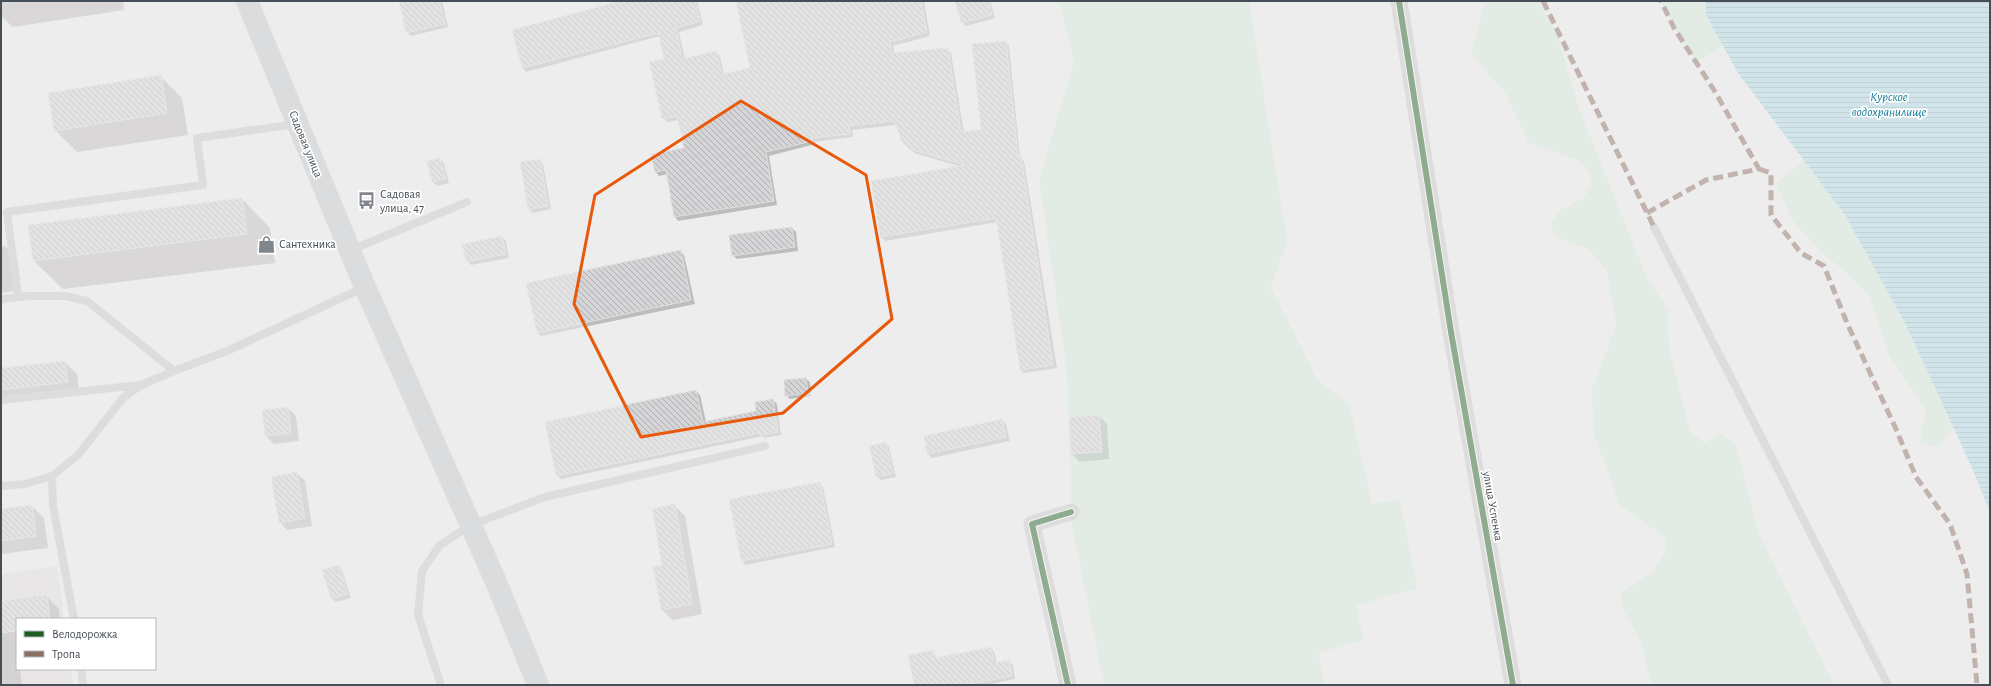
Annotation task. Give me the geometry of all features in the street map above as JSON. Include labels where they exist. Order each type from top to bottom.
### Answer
[{"type":"main road","name":"Садовая улица","points":[[247,1],[350,250],[471,525],[538,685]]},
{"type":"street","name":"улица Успенка","points":[[1399,1],[1451,332],[1513,685]]},
{"type":"street","points":[[1068,685],[1032,524],[1071,512]]},
{"type":"lane","points":[[18,297],[7,212],[203,185],[197,138],[298,124]]},
{"type":"lane","points":[[350,250],[467,202]]},
{"type":"lane","points":[[1654,227],[1888,685]]},
{"type":"lane","points":[[1,486],[25,484],[52,476],[78,455],[123,398],[141,385],[174,370],[227,351],[366,287]]},
{"type":"lane","points":[[1,299],[18,297],[65,296],[87,301],[174,370]]},
{"type":"lane","points":[[1,400],[141,385]]},
{"type":"lane","points":[[441,685],[418,615],[422,571],[440,545],[471,525],[545,497],[766,446]]},
{"type":"lane","points":[[52,476],[53,506],[74,618]]},
{"type":"lane","points":[[81,670],[83,685]]},
{"type":"highlighted area","points":[[741,101],[866,175],[892,319],[783,413],[641,437],[574,304],[595,195]]},
{"type":"shaded area","points":[[57,566],[64,618],[16,618],[16,670],[71,670],[73,685],[1,685],[1,574]]},
{"type":"green space","points":[[1059,1],[1249,1],[1287,241],[1271,288],[1318,381],[1349,403],[1372,504],[1400,499],[1417,588],[1356,606],[1364,640],[1318,653],[1325,685],[1104,685],[1072,525],[1067,372],[1039,179],[1074,62]]},
{"type":"green space","points":[[1485,1],[1538,1],[1556,31],[1579,108],[1647,278],[1668,309],[1669,349],[1690,431],[1704,443],[1719,433],[1735,443],[1760,536],[1834,685],[1651,685],[1641,642],[1622,607],[1621,592],[1653,572],[1667,549],[1664,536],[1620,506],[1594,434],[1592,389],[1616,326],[1607,272],[1590,250],[1554,236],[1551,223],[1559,211],[1583,198],[1592,184],[1589,171],[1579,161],[1528,142],[1506,94],[1471,53]]},
{"type":"green space","points":[[1661,1],[1706,1],[1706,15],[1723,46],[1696,63],[1674,28]]},
{"type":"green space","points":[[1804,160],[1845,215],[1905,323],[1953,428],[1938,448],[1920,441],[1926,410],[1889,356],[1869,296],[1847,273],[1820,251],[1793,221],[1776,183]]},
{"type":"water","name":"Курское водохранилище","points":[[1706,1],[1990,1],[1990,512],[1973,470],[1905,323],[1845,215],[1738,73],[1706,15]]},
{"type":"building","points":[[399,1],[439,1],[445,24],[406,33]]},
{"type":"building","points":[[620,1],[695,1],[700,21],[676,28],[682,59],[716,51],[722,74],[750,68],[736,1],[921,1],[927,32],[890,42],[892,53],[948,48],[961,132],[981,130],[972,44],[1006,41],[1018,157],[1021,156],[1053,365],[1020,370],[996,218],[880,237],[871,181],[965,165],[909,149],[902,142],[894,121],[849,126],[850,134],[811,138],[812,141],[766,152],[774,201],[674,217],[666,170],[655,172],[651,154],[684,148],[677,116],[662,119],[649,62],[664,59],[658,33],[522,68],[512,30]]},
{"type":"building","points":[[955,1],[988,1],[992,15],[961,23]]},
{"type":"building","points":[[161,75],[167,113],[54,131],[48,93]]},
{"type":"building","points":[[440,158],[446,179],[432,182],[427,161]]},
{"type":"building","points":[[540,159],[548,206],[528,209],[520,162]]},
{"type":"building","points":[[242,198],[247,234],[33,261],[28,225]]},
{"type":"building","points":[[792,227],[795,247],[732,256],[729,235]]},
{"type":"building","points":[[502,236],[506,254],[466,262],[462,244]]},
{"type":"building","points":[[681,250],[691,300],[537,333],[526,283]]},
{"type":"building","points":[[65,361],[68,382],[1,390],[1,368]]},
{"type":"building","points":[[806,378],[808,393],[785,396],[784,380]]},
{"type":"building","points":[[696,390],[703,422],[756,411],[755,402],[773,399],[778,432],[760,435],[759,433],[556,476],[545,422]]},
{"type":"building","points":[[288,407],[291,433],[265,436],[262,410]]},
{"type":"building","points":[[1099,415],[1102,452],[1071,454],[1069,417]]},
{"type":"building","points":[[1002,419],[1006,437],[927,454],[924,436]]},
{"type":"building","points":[[886,442],[893,473],[876,477],[869,446]]},
{"type":"building","points":[[297,472],[305,518],[279,523],[271,477]]},
{"type":"building","points":[[820,482],[832,544],[741,561],[729,499]]},
{"type":"building","points":[[675,504],[692,604],[661,610],[653,567],[662,565],[652,509]]},
{"type":"building","points":[[32,505],[36,536],[1,541],[1,509]]},
{"type":"building","points":[[339,565],[348,594],[331,599],[322,570]]},
{"type":"building","points":[[47,595],[50,618],[16,618],[16,631],[1,633],[1,601]]},
{"type":"building","points":[[991,647],[994,663],[1009,660],[1012,676],[965,685],[914,685],[908,655],[933,650],[934,658]]},
{"type":"marked path","points":[[1543,1],[1654,227]]},
{"type":"marked path","points":[[1647,213],[1706,180],[1759,169],[1714,90],[1674,28],[1661,1]]},
{"type":"marked path","points":[[1759,169],[1771,173],[1771,215],[1801,253],[1824,266],[1847,323],[1896,429],[1916,477],[1950,524],[1967,574],[1977,685]]},
{"type":"cycle path","points":[[1399,1],[1451,332],[1513,685]]},
{"type":"cycle path","points":[[1068,685],[1032,524],[1071,512]]},
{"type":"place","name":"Садовая улица, 47","points":[[367,201]]},
{"type":"place","name":"Сантехника","points":[[266,244]]}]
